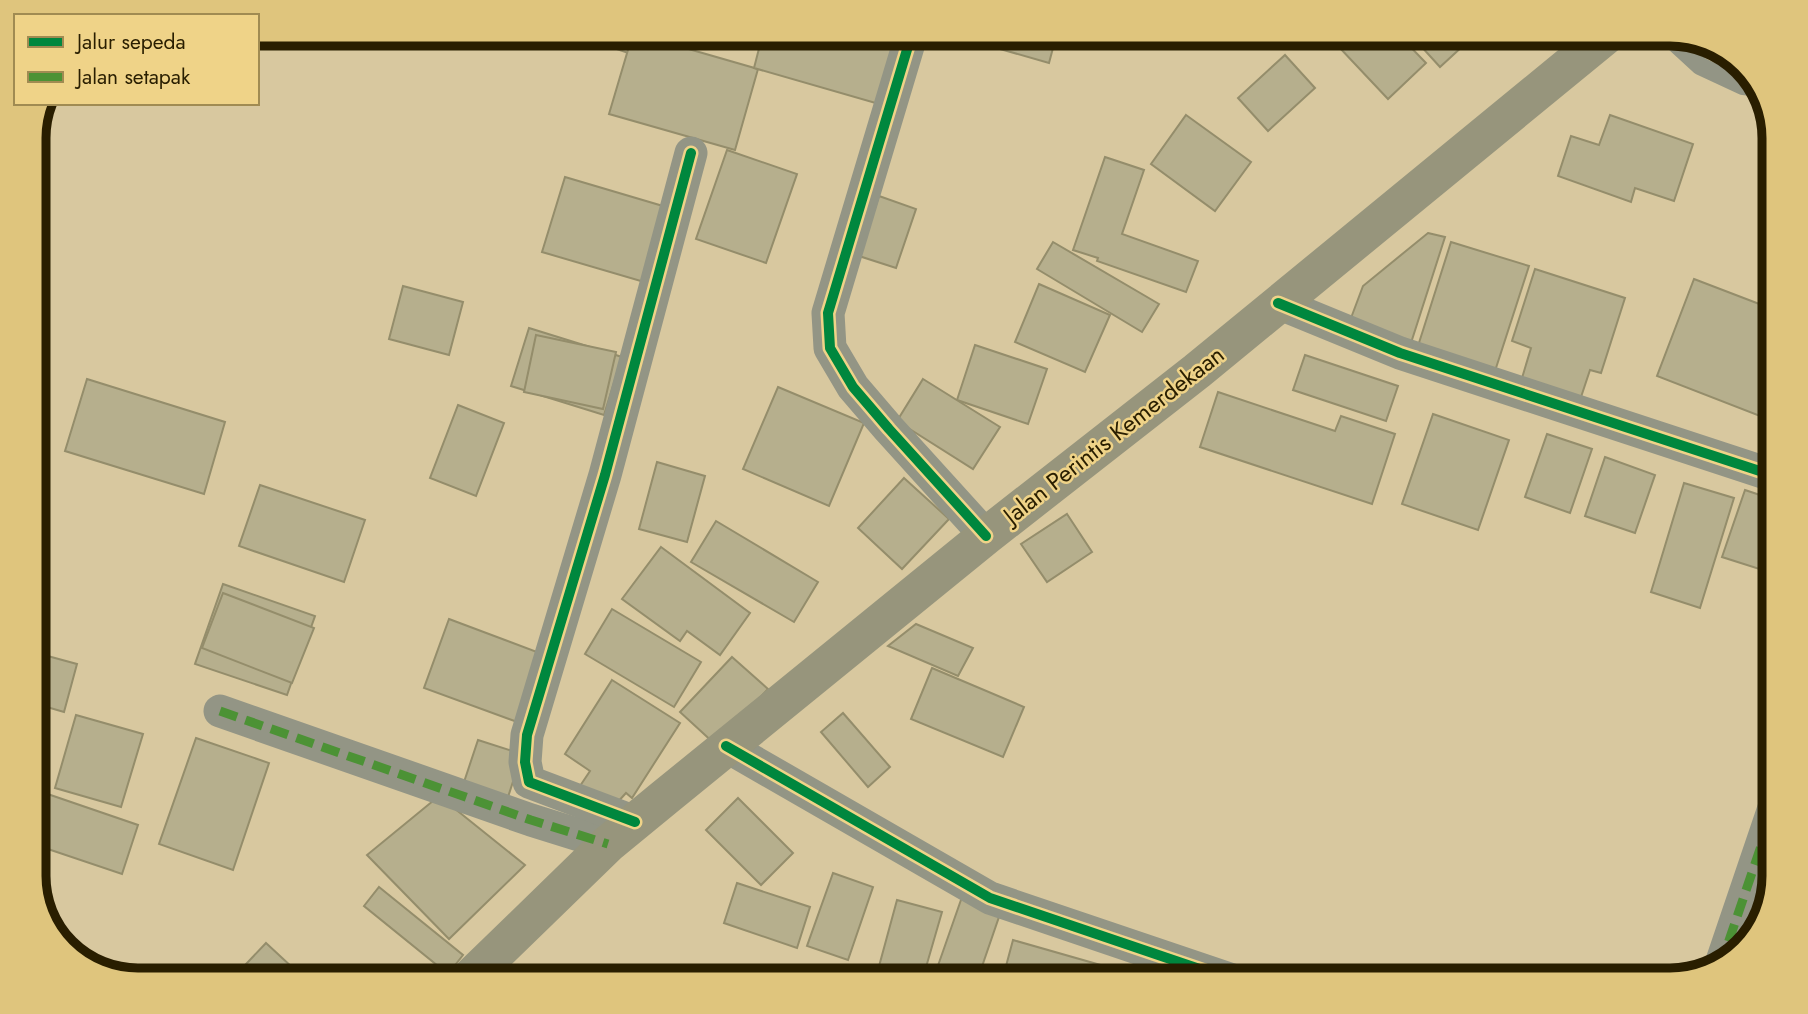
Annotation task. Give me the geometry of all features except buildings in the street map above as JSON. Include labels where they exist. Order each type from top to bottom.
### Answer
[{"type":"main road","name":"Jalan Perintis Kemerdekaan","points":[[481,968],[622,833],[726,746],[986,536],[1198,371],[1593,46]]},
{"type":"street","points":[[908,46],[828,313],[830,348],[853,387],[986,536]]},
{"type":"street","points":[[622,833],[529,782],[525,762],[527,735],[605,475],[691,153]]},
{"type":"street","points":[[1278,303],[1400,353],[1762,472]]},
{"type":"street","points":[[220,711],[518,816],[622,833]]},
{"type":"street","points":[[726,746],[990,898],[1197,968]]},
{"type":"street","points":[[1733,943],[1762,847]]},
{"type":"lane","points":[[1678,46],[1700,66],[1746,86]]},
{"type":"marked path","points":[[220,711],[531,820],[608,844]]},
{"type":"marked path","points":[[1726,949],[1762,843]]},
{"type":"cycle path","points":[[908,46],[828,313],[830,348],[853,387],[986,536]]},
{"type":"cycle path","points":[[635,822],[529,782],[525,762],[527,735],[605,475],[691,153]]},
{"type":"cycle path","points":[[1278,303],[1400,353],[1762,472]]},
{"type":"cycle path","points":[[726,746],[990,898],[1197,968]]}]
